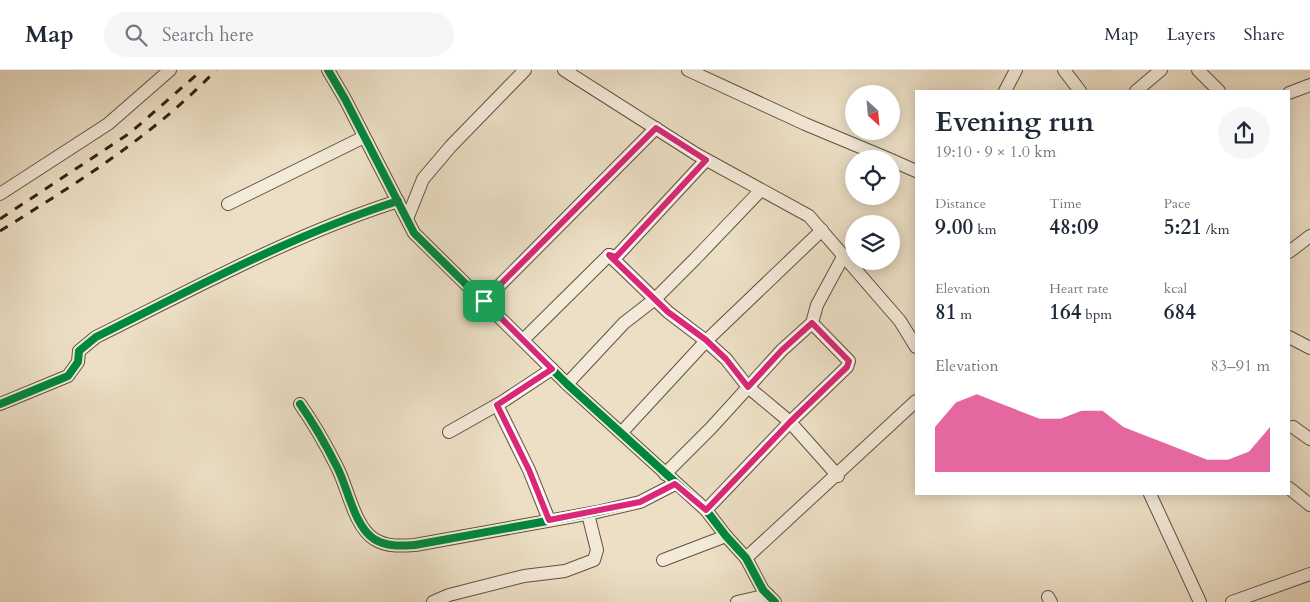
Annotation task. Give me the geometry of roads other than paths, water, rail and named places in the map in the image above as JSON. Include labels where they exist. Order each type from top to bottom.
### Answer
[{"type":"street","points":[[0,194],[108,124],[170,70]]},
{"type":"street","points":[[328,70],[414,232],[567,384],[622,432],[675,484],[706,510],[746,558],[771,598],[737,602]]},
{"type":"street","points":[[407,219],[423,179],[451,146],[525,70]]},
{"type":"street","points":[[564,70],[706,160],[809,216],[900,321],[915,345]]},
{"type":"street","points":[[688,70],[805,124],[868,150]]},
{"type":"street","points":[[1006,90],[1016,70]]},
{"type":"street","points":[[1064,70],[1079,90]]},
{"type":"street","points":[[1137,90],[1161,70]]},
{"type":"street","points":[[1198,70],[1218,90]]},
{"type":"street","points":[[1290,93],[1310,86]]},
{"type":"street","points":[[484,301],[656,128]]},
{"type":"street","points":[[228,204],[364,138]]},
{"type":"street","points":[[609,255],[616,257],[706,160]]},
{"type":"street","points":[[900,164],[915,171]]},
{"type":"street","points":[[567,384],[624,323],[655,299],[760,191]]},
{"type":"street","points":[[0,404],[68,376],[78,362],[79,351],[96,337],[223,272],[352,216],[398,202]]},
{"type":"street","points":[[622,432],[706,340],[822,230]]},
{"type":"street","points":[[1290,251],[1310,236]]},
{"type":"street","points":[[609,255],[655,299],[706,340],[726,359],[748,387],[790,422],[838,476]]},
{"type":"street","points":[[523,340],[609,255]]},
{"type":"street","points":[[665,474],[782,350],[812,323],[818,305],[844,255]]},
{"type":"street","points":[[706,510],[790,422],[847,367],[849,361],[812,323]]},
{"type":"street","points":[[1290,338],[1310,348]]},
{"type":"street","points":[[449,432],[497,405],[552,369]]},
{"type":"street","points":[[746,558],[838,476],[915,403]]},
{"type":"street","points":[[300,404],[320,432],[338,468],[361,526],[373,538],[390,546],[415,546],[588,514],[640,502],[675,484]]},
{"type":"street","points":[[497,405],[529,470],[549,520]]},
{"type":"street","points":[[1293,427],[1310,440]]},
{"type":"street","points":[[1290,489],[1310,505]]},
{"type":"street","points":[[1150,495],[1200,602]]},
{"type":"street","points":[[433,602],[449,595],[524,576],[564,571],[594,560],[597,550],[588,514]]},
{"type":"street","points":[[663,560],[726,536]]},
{"type":"street","points":[[1232,602],[1310,574]]},
{"type":"railway","points":[[0,219],[130,133],[202,70]]},
{"type":"railway","points":[[0,231],[86,176],[140,137],[192,94],[216,70]]}]
